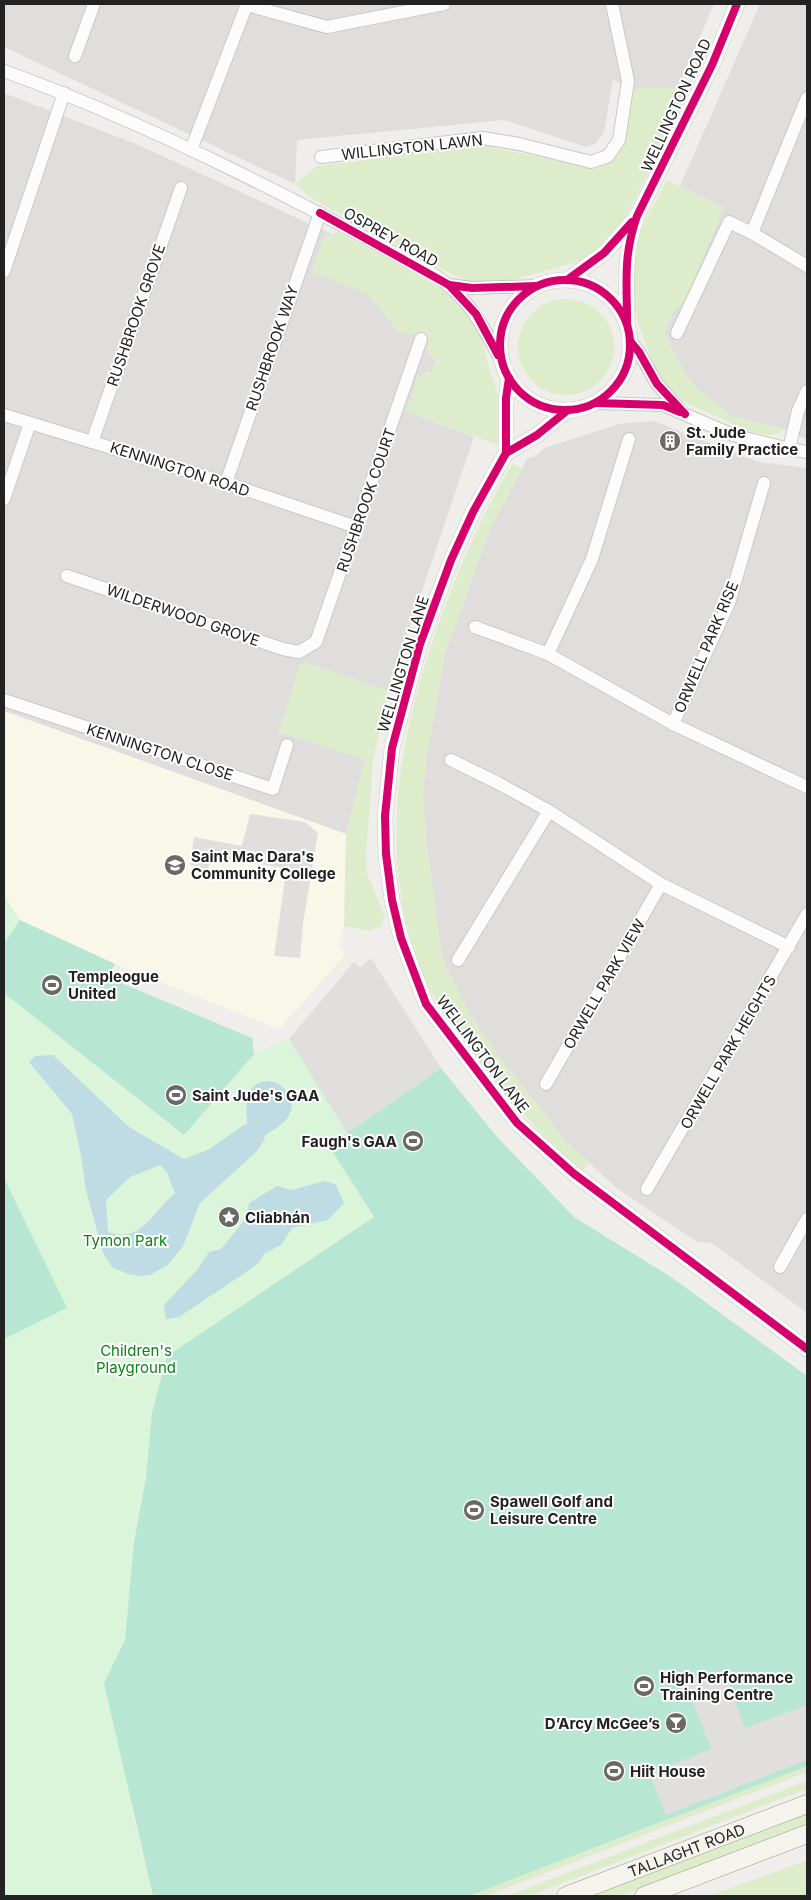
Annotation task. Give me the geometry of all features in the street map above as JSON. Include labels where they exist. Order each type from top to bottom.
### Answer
[{"type":"main road","name":"TALLAGHT ROAD","points":[[566,1896],[807,1804]]},
{"type":"main road","name":"TALLAGHT ROAD","points":[[644,1896],[807,1834]]},
{"type":"street","points":[[75,56],[94,4]]},
{"type":"street","points":[[191,150],[247,4],[327,27],[444,4]]},
{"type":"street","name":"WILLINGTON LAWN","points":[[321,157],[483,138],[519,144],[591,162],[608,156],[619,140],[628,81],[612,4]]},
{"type":"street","name":"WELLINGTON ROAD","points":[[629,334],[625,271],[628,240],[637,216],[712,65],[737,4]]},
{"type":"street","name":"OSPREY ROAD","points":[[4,71],[64,93],[191,150],[320,213],[449,285],[476,314],[502,362]]},
{"type":"street","points":[[4,271],[64,93]]},
{"type":"street","points":[[752,233],[807,98]]},
{"type":"street","name":"RUSHBROOK GROVE","points":[[92,442],[181,188]]},
{"type":"street","name":"RUSHBROOK WAY","points":[[226,483],[320,213]]},
{"type":"street","name":"WELLINGTON ROAD","points":[[567,280],[604,253],[637,216]]},
{"type":"street","points":[[677,333],[729,222],[752,233],[807,266]]},
{"type":"street","points":[[685,414],[657,384],[614,303],[603,292],[589,285],[567,280],[550,282],[538,286],[521,298],[507,316],[500,339],[502,362],[509,378],[522,395],[534,403],[547,408],[568,410],[596,403],[663,405],[733,435],[807,452]]},
{"type":"street","name":"OSPREY ROAD","points":[[449,285],[472,288],[538,286]]},
{"type":"street","points":[[596,403],[609,394],[619,382],[629,358],[629,334]]},
{"type":"street","name":"RUSHBROOK COURT","points":[[299,652],[316,642],[420,339]]},
{"type":"street","name":"WELLINGTON LANE","points":[[509,378],[506,398],[506,452],[473,512],[451,560],[420,644],[392,748],[386,816],[386,854],[392,900],[412,969],[426,1004],[490,1089],[530,1136],[573,1173],[807,1349]]},
{"type":"street","points":[[789,449],[798,411],[807,391]]},
{"type":"street","points":[[506,452],[537,435],[568,410]]},
{"type":"street","name":"KENNINGTON ROAD","points":[[4,414],[226,483],[356,527]]},
{"type":"street","points":[[4,499],[30,423]]},
{"type":"street","points":[[548,654],[592,559],[629,439]]},
{"type":"street","name":"ORWELL PARK RISE","points":[[673,724],[728,603],[764,484]]},
{"type":"street","name":"WILDERWOOD GROVE","points":[[67,576],[282,649],[299,652]]},
{"type":"street","name":"ORWELL PARK RISE","points":[[476,627],[548,654],[673,724],[807,787]]},
{"type":"street","name":"KENNINGTON CLOSE","points":[[4,700],[272,789],[287,745]]},
{"type":"street","points":[[451,760],[498,782],[549,811],[661,884],[789,947]]},
{"type":"street","points":[[458,960],[549,811]]},
{"type":"street","name":"ORWELL PARK VIEW","points":[[546,1084],[661,884]]},
{"type":"street","name":"ORWELL PARK HEIGHTS","points":[[647,1189],[807,914]]},
{"type":"street","points":[[780,1267],[807,1219]]},
{"type":"shaded area","points":[[4,4],[714,4],[681,81],[680,88],[633,88],[613,80],[604,132],[595,144],[586,147],[504,120],[297,140],[295,184],[4,47]]},
{"type":"shaded area","points":[[760,4],[807,4],[807,440],[783,429],[731,416],[691,383],[664,333],[674,308],[724,208],[680,186]]},
{"type":"shaded area","points":[[4,93],[136,144],[332,234],[323,239],[312,272],[367,293],[397,330],[430,339],[436,359],[432,372],[426,372],[406,411],[474,437],[388,691],[306,663],[279,732],[365,759],[346,834],[4,711]]},
{"type":"shaded area","points":[[653,421],[759,462],[807,468],[807,1313],[712,1243],[697,1242],[619,1190],[567,1143],[498,1055],[469,1013],[442,958],[426,840],[423,793],[426,760],[445,653],[490,529],[527,459],[536,456],[545,448],[619,424]]},
{"type":"shaded area","name":"Saint Mac Dara's Community College","points":[[4,711],[346,834],[344,926],[339,946],[345,955],[279,1029],[115,964],[20,920],[4,895]]},
{"type":"shaded area","points":[[250,814],[305,822],[318,833],[303,924],[300,958],[274,956],[286,872],[284,868],[210,857],[208,870],[190,865],[194,837],[242,846]]},
{"type":"shaded area","points":[[371,958],[441,1068],[347,1133],[289,1039],[354,962],[360,968]]},
{"type":"shaded area","points":[[724,1671],[745,1728],[807,1705],[807,1760],[666,1815],[650,1774],[711,1749],[686,1685]]},
{"type":"green space","points":[[633,88],[680,88],[687,94],[619,231],[605,246],[580,261],[498,284],[474,283],[459,278],[311,198],[295,184],[317,166],[483,145],[586,167],[600,165],[611,159],[619,150],[624,140]]},
{"type":"green space","points":[[667,180],[724,208],[684,303],[674,309],[664,333],[691,383],[731,416],[783,429],[779,433],[771,435],[756,433],[684,401],[665,384],[649,352],[636,313],[629,277],[629,264],[639,233]]},
{"type":"green space","points":[[337,232],[428,280],[460,304],[471,317],[481,337],[499,400],[501,427],[498,445],[406,411],[418,376],[432,372],[436,359],[430,356],[427,348],[429,339],[397,330],[367,293],[312,272],[323,239]]},
{"type":"green space","points":[[566,299],[584,303],[600,313],[610,329],[614,347],[610,365],[600,381],[584,391],[566,395],[548,391],[532,381],[522,365],[518,347],[522,329],[532,313],[548,303]]},
{"type":"green space","points":[[512,464],[522,468],[490,529],[445,653],[426,760],[423,793],[426,840],[442,958],[469,1013],[498,1055],[567,1143],[589,1163],[583,1170],[548,1139],[517,1107],[488,1072],[440,1006],[423,975],[409,932],[400,889],[397,847],[402,761],[422,676],[451,590],[489,505]]},
{"type":"green space","points":[[306,663],[388,691],[373,761],[366,856],[366,871],[385,917],[380,927],[369,931],[344,926],[346,834],[365,759],[279,732],[300,664]]},
{"type":"green space","points":[[4,895],[20,920],[4,943]]},
{"type":"green space","name":"Saint Jude's GAA","points":[[20,920],[115,964],[107,977],[252,1038],[254,1054],[184,1135],[4,993],[4,943]]},
{"type":"green space","name":"Tymon Park","points":[[371,958],[441,1068],[329,1146],[374,1217],[167,1356],[152,1413],[146,1478],[134,1542],[125,1640],[115,1661],[133,1817],[153,1896],[4,1896],[4,993],[183,1135],[254,1054],[289,1039],[354,962],[360,968]]},
{"type":"green space","name":"Spawell Golf and Leisure Centre","points":[[441,1068],[497,1137],[574,1217],[671,1277],[807,1376],[807,1766],[469,1896],[153,1896],[104,1683],[125,1640],[134,1542],[146,1478],[152,1413],[167,1356],[374,1217],[329,1146]]},
{"type":"green space","points":[[4,1178],[67,1308],[4,1339]]},
{"type":"green space","points":[[807,1758],[807,1772],[486,1896],[469,1896],[668,1820]]},
{"type":"green space","points":[[807,1781],[807,1789],[529,1896],[507,1896]]},
{"type":"green space","points":[[807,1811],[807,1824],[621,1896],[584,1896]]},
{"type":"green space","points":[[807,1860],[807,1896],[709,1896]]},
{"type":"water","points":[[53,1055],[129,1127],[184,1159],[208,1150],[247,1123],[247,1100],[249,1093],[255,1085],[271,1082],[279,1085],[290,1098],[291,1107],[286,1120],[264,1136],[265,1139],[256,1152],[200,1203],[183,1246],[168,1265],[150,1275],[128,1274],[112,1267],[103,1253],[86,1190],[72,1114],[29,1062],[35,1056]],"holes":[[[160,1165],[167,1172],[175,1194],[146,1224],[130,1234],[120,1235],[108,1232],[106,1200],[130,1177]]]},
{"type":"water","points":[[325,1181],[336,1185],[344,1203],[328,1220],[292,1228],[281,1245],[265,1253],[258,1264],[179,1317],[166,1319],[164,1305],[197,1270],[209,1252],[221,1249],[247,1217],[249,1203],[277,1186],[291,1190]]},
{"type":"cycle path","points":[[627,322],[626,281],[628,256],[637,216],[712,65],[737,4]]},
{"type":"cycle path","points":[[320,213],[449,285],[476,314],[498,355]]},
{"type":"cycle path","points":[[567,280],[604,253],[632,222]]},
{"type":"cycle path","points":[[565,280],[578,281],[590,285],[611,299],[625,320],[629,332],[630,345],[629,358],[625,370],[611,391],[590,405],[578,409],[565,410],[552,409],[540,405],[519,391],[505,370],[501,358],[500,345],[501,332],[505,320],[519,299],[540,285],[552,281],[565,280]]},
{"type":"cycle path","points":[[449,285],[472,288],[537,286]]},
{"type":"cycle path","points":[[630,341],[639,352],[657,384],[685,414]]},
{"type":"cycle path","points":[[509,378],[506,398],[506,453],[473,512],[451,560],[420,644],[392,748],[385,816],[386,854],[392,900],[401,938],[426,1004],[517,1123],[573,1173],[807,1349]]},
{"type":"cycle path","points":[[596,403],[663,405],[680,412]]},
{"type":"cycle path","points":[[506,453],[537,435],[568,410]]},
{"type":"place","name":"St. Jude Family Practice","points":[[670,441]]},
{"type":"place","name":"Saint Mac Dara's Community College","points":[[175,865]]},
{"type":"place","name":"Templeogue United","points":[[52,985]]},
{"type":"place","name":"Saint Jude's GAA","points":[[176,1095]]},
{"type":"place","name":"Faugh's GAA","points":[[413,1141]]},
{"type":"place","name":"Cliabhán","points":[[229,1217]]},
{"type":"place","name":"Spawell Golf and Leisure Centre","points":[[474,1510]]},
{"type":"place","name":"High Performance Training Centre","points":[[644,1686]]},
{"type":"place","name":"D’Arcy McGee’s","points":[[676,1723]]},
{"type":"place","name":"Hiit House","points":[[614,1771]]},
{"type":"park label","name":"Children's Playground","points":[[136,1358]]}]
